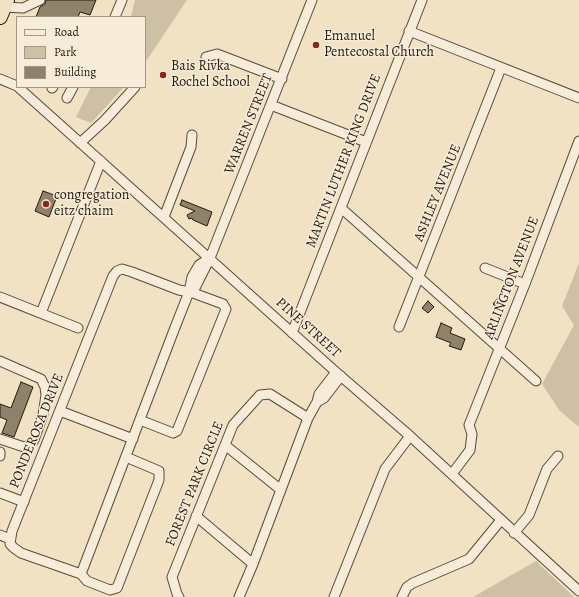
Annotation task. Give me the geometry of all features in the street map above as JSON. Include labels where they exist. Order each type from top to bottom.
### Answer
[{"type":"street","points":[[9,10],[23,8],[40,0]]},
{"type":"street","points":[[115,16],[122,0]]},
{"type":"street","name":"WARREN STREET","points":[[210,258],[272,105],[312,0]]},
{"type":"street","name":"MARTIN LUTHER KING DRIVE","points":[[292,333],[422,0]]},
{"type":"street","points":[[409,31],[579,98]]},
{"type":"street","points":[[206,57],[217,54],[282,79]]},
{"type":"street","name":"ASHLEY AVENUE","points":[[399,328],[501,68]]},
{"type":"street","name":"PINE STREET","points":[[0,79],[16,87]]},
{"type":"street","name":"PINE STREET","points":[[18,88],[338,374],[410,436],[579,591]]},
{"type":"street","points":[[67,98],[72,88]]},
{"type":"street","points":[[80,142],[105,120],[134,88]]},
{"type":"street","points":[[272,105],[366,142]]},
{"type":"street","points":[[164,217],[191,147],[192,135]]},
{"type":"street","name":"ARLINGTON AVENUE","points":[[452,474],[470,450],[472,434],[469,425],[525,284],[579,141]]},
{"type":"street","points":[[41,313],[101,161]]},
{"type":"street","points":[[341,208],[536,381]]},
{"type":"street","points":[[81,574],[189,292],[195,288],[210,258]]},
{"type":"street","points":[[485,268],[525,284]]},
{"type":"street","name":"PONDEROSA DRIVE","points":[[10,539],[113,276],[117,271],[122,269],[223,304],[226,309],[177,431],[173,433],[169,432],[140,420]]},
{"type":"street","points":[[0,297],[78,328]]},
{"type":"street","points":[[0,361],[41,379],[45,387],[46,396],[43,415],[34,440],[29,445],[22,446],[0,439]]},
{"type":"street","points":[[239,597],[308,418],[317,402],[319,394],[338,374]]},
{"type":"street","name":"FOREST PARK CIRCLE","points":[[179,597],[172,578],[233,425],[260,395],[270,394],[308,418]]},
{"type":"street","points":[[60,410],[133,439]]},
{"type":"street","points":[[334,597],[385,469],[410,436]]},
{"type":"street","points":[[225,445],[281,490]]},
{"type":"street","points":[[514,533],[529,515],[547,469],[558,456]]},
{"type":"street","points":[[0,535],[10,539],[10,544],[21,553],[81,574],[87,581],[110,590],[117,588],[159,480],[159,471],[126,457]]},
{"type":"street","points":[[0,493],[24,502]]},
{"type":"street","points":[[196,516],[253,564]]},
{"type":"street","points":[[402,597],[406,587],[413,583],[469,559],[501,520]]},
{"type":"green space","points":[[135,0],[187,0],[146,62],[146,16],[131,16]]},
{"type":"green space","points":[[90,88],[123,88],[91,123],[76,117]]},
{"type":"green space","points":[[579,263],[579,427],[559,410],[542,384],[574,325],[562,306]]},
{"type":"green space","points":[[536,561],[574,597],[473,597]]},
{"type":"building","points":[[46,0],[96,0],[90,15],[80,12],[78,16],[36,16],[40,7],[45,4]]},
{"type":"building","name":"congregation eitz chaim","points":[[43,191],[57,196],[49,217],[35,211]]},
{"type":"building","points":[[182,200],[212,212],[207,226],[193,220],[192,218],[189,219],[187,215],[195,211],[180,205]]},
{"type":"building","points":[[498,298],[505,305],[500,310],[493,304]]},
{"type":"building","points":[[428,301],[434,307],[428,313],[422,308]]},
{"type":"building","points":[[441,323],[452,328],[450,333],[465,339],[461,350],[449,346],[451,343],[436,337]]},
{"type":"building","points":[[21,382],[33,387],[14,437],[2,433],[7,420],[0,417],[0,404],[11,408]]},
{"type":"place","name":"Emanuel Pentecostal Church","points":[[316,45]]},
{"type":"place","name":"Bais Rivka Rochel School","points":[[163,75]]},
{"type":"place","name":"congregation eitz chaim","points":[[46,204]]}]
